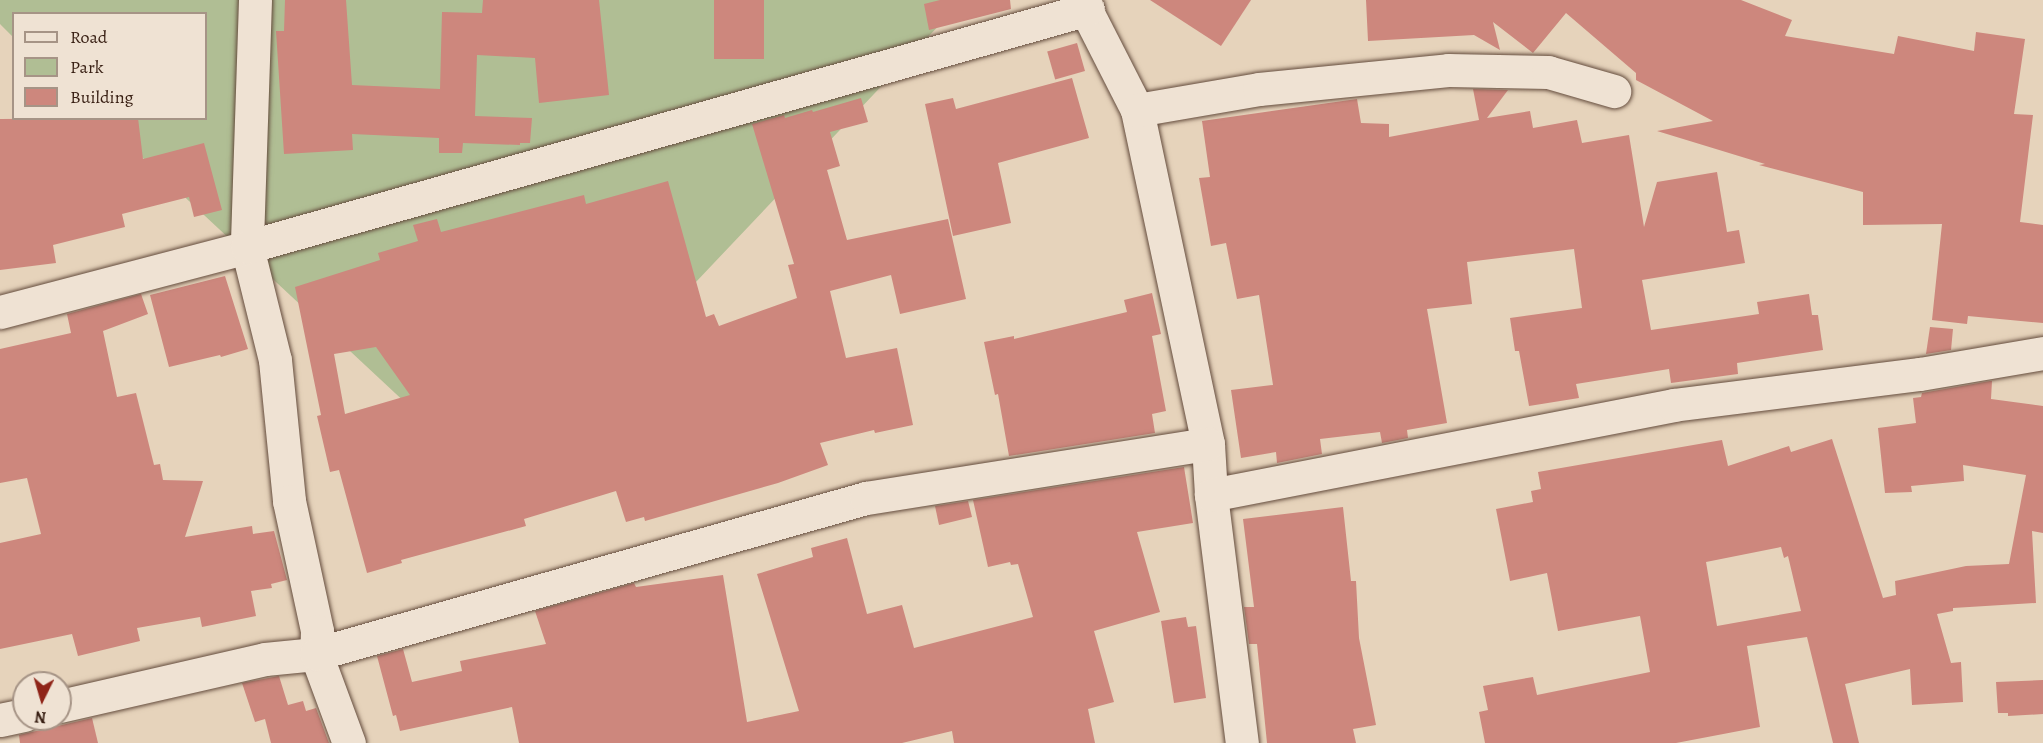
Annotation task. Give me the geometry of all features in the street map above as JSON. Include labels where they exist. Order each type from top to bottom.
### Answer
[{"type":"street","points":[[255,0],[246,247],[275,360],[289,501],[317,631],[316,654],[349,743]]},
{"type":"street","points":[[0,312],[246,247],[1084,5],[1137,110],[1208,444],[1211,495],[1242,743]]},
{"type":"street","points":[[1137,110],[1259,89],[1448,70],[1548,72],[1614,91]]},
{"type":"street","points":[[1211,495],[1673,405],[1920,374],[2043,353]]},
{"type":"street","points":[[72,703],[265,659],[316,654],[866,498],[1208,444]]},
{"type":"green space","points":[[0,0],[963,0],[499,490],[102,120],[207,120],[207,12],[12,12],[12,36],[0,24]]},
{"type":"building","points":[[285,0],[346,0],[352,85],[440,89],[442,12],[482,13],[483,0],[599,0],[609,95],[539,103],[535,58],[477,55],[475,116],[532,118],[530,143],[520,143],[520,145],[463,143],[462,153],[439,153],[439,138],[352,134],[353,150],[284,154],[276,31],[284,31]]},
{"type":"building","points":[[714,0],[764,0],[764,59],[714,59]]},
{"type":"building","points":[[940,0],[1010,0],[1011,9],[929,30],[924,4]]},
{"type":"building","points":[[1150,0],[1251,0],[1221,46]]},
{"type":"building","points":[[1366,0],[1741,0],[1792,20],[1785,36],[1894,54],[1898,36],[1974,51],[1976,32],[2025,39],[2014,114],[2033,115],[2020,222],[2043,225],[2043,323],[1968,316],[1967,324],[1932,320],[1942,224],[1863,225],[1863,192],[1759,165],[1765,164],[1657,131],[1713,121],[1636,80],[1636,73],[1566,13],[1533,53],[1493,22],[1500,50],[1474,35],[1368,41]]},
{"type":"building","points":[[1077,43],[1085,71],[1055,79],[1047,52]]},
{"type":"building","points":[[1072,78],[1089,138],[998,163],[1011,223],[953,236],[925,104],[953,98],[956,109]]},
{"type":"building","points":[[1473,89],[1508,90],[1487,118],[1530,111],[1533,128],[1577,120],[1582,143],[1629,135],[1644,227],[1657,182],[1717,172],[1727,232],[1739,230],[1745,263],[1642,280],[1651,330],[1759,314],[1757,302],[1809,294],[1812,315],[1818,315],[1823,350],[1737,363],[1738,374],[1671,383],[1669,369],[1576,384],[1579,398],[1529,406],[1519,351],[1515,351],[1510,318],[1582,308],[1574,249],[1467,262],[1472,304],[1427,309],[1447,423],[1407,430],[1408,438],[1382,443],[1380,432],[1320,439],[1322,454],[1277,463],[1276,452],[1241,458],[1231,390],[1273,385],[1259,295],[1237,299],[1226,243],[1211,246],[1199,178],[1210,177],[1202,121],[1357,99],[1361,123],[1389,124],[1389,137],[1479,120]]},
{"type":"building","points":[[861,98],[868,122],[830,132],[840,166],[827,170],[847,240],[948,219],[966,299],[900,314],[891,275],[830,291],[846,358],[897,348],[913,425],[875,433],[874,430],[820,443],[828,465],[778,483],[645,521],[644,517],[626,522],[616,491],[524,519],[526,526],[401,560],[402,563],[367,573],[339,470],[330,472],[317,416],[321,415],[295,287],[380,260],[378,253],[418,241],[413,225],[437,219],[441,232],[584,195],[586,204],[668,181],[706,317],[714,314],[719,326],[797,298],[788,265],[794,264],[752,124],[784,115],[785,118],[812,110],[813,112]],"holes":[[[376,347],[410,395],[345,414],[334,354]]]},
{"type":"building","points":[[0,119],[138,120],[143,159],[204,143],[222,210],[194,217],[189,197],[122,214],[125,227],[53,245],[56,263],[0,270]]},
{"type":"building","points":[[225,276],[248,349],[221,357],[220,355],[169,367],[150,295]]},
{"type":"building","points":[[1152,293],[1161,334],[1152,336],[1166,411],[1152,414],[1155,433],[1009,456],[998,394],[995,395],[984,342],[1014,336],[1014,339],[1127,312],[1124,300]]},
{"type":"building","points":[[141,294],[148,314],[103,331],[117,397],[136,393],[154,465],[160,464],[163,480],[203,481],[185,537],[252,526],[253,534],[274,531],[287,580],[271,584],[272,588],[251,591],[256,616],[202,627],[200,617],[137,628],[140,641],[78,656],[72,634],[0,649],[0,543],[41,534],[27,478],[0,483],[0,349],[71,333],[67,314]]},
{"type":"building","points":[[1930,327],[1953,329],[1951,350],[1926,354]]},
{"type":"building","points":[[1992,381],[1991,399],[2043,406],[2043,533],[2032,531],[2036,603],[1953,608],[1953,611],[1937,614],[1951,663],[1961,662],[1963,702],[1912,705],[1910,669],[1845,684],[1859,743],[1833,743],[1807,637],[1747,646],[1760,727],[1676,743],[1485,743],[1479,712],[1488,710],[1483,686],[1533,677],[1537,695],[1650,672],[1640,616],[1558,631],[1547,573],[1510,581],[1496,509],[1533,502],[1531,491],[1541,489],[1538,472],[1722,440],[1728,466],[1789,446],[1791,452],[1832,439],[1883,598],[1896,595],[1895,581],[1966,566],[2009,564],[2026,475],[1963,465],[1964,481],[1911,486],[1912,492],[1885,493],[1878,428],[1916,423],[1913,398],[1921,397],[1922,393]],"holes":[[[1781,547],[1784,558],[1788,556],[1801,611],[1717,626],[1706,562]]]},
{"type":"building","points":[[1184,467],[1193,523],[1137,532],[1160,612],[1094,631],[1114,702],[1088,709],[1095,743],[954,743],[952,731],[902,743],[519,743],[512,707],[400,731],[396,715],[393,716],[377,656],[403,649],[412,682],[462,671],[460,661],[546,644],[535,611],[634,583],[636,587],[723,575],[747,722],[799,711],[757,574],[813,557],[811,548],[847,538],[867,614],[902,605],[914,648],[1033,617],[1018,564],[1011,565],[1010,562],[988,567],[973,500]]},
{"type":"building","points":[[968,501],[972,517],[939,525],[935,506]]},
{"type":"building","points":[[1343,507],[1351,581],[1356,581],[1359,638],[1376,725],[1353,729],[1356,743],[1267,743],[1257,644],[1249,644],[1244,607],[1254,607],[1243,519]]},
{"type":"building","points":[[1186,617],[1188,627],[1196,626],[1206,698],[1174,703],[1161,621]]},
{"type":"building","points":[[279,676],[288,705],[303,701],[306,711],[316,708],[329,743],[271,743],[265,719],[255,722],[242,683]]},
{"type":"building","points":[[2043,680],[2043,714],[2008,716],[2008,713],[1998,713],[1996,682]]},
{"type":"building","points":[[92,718],[98,743],[20,743],[19,735],[36,731],[72,731],[72,723]]}]
